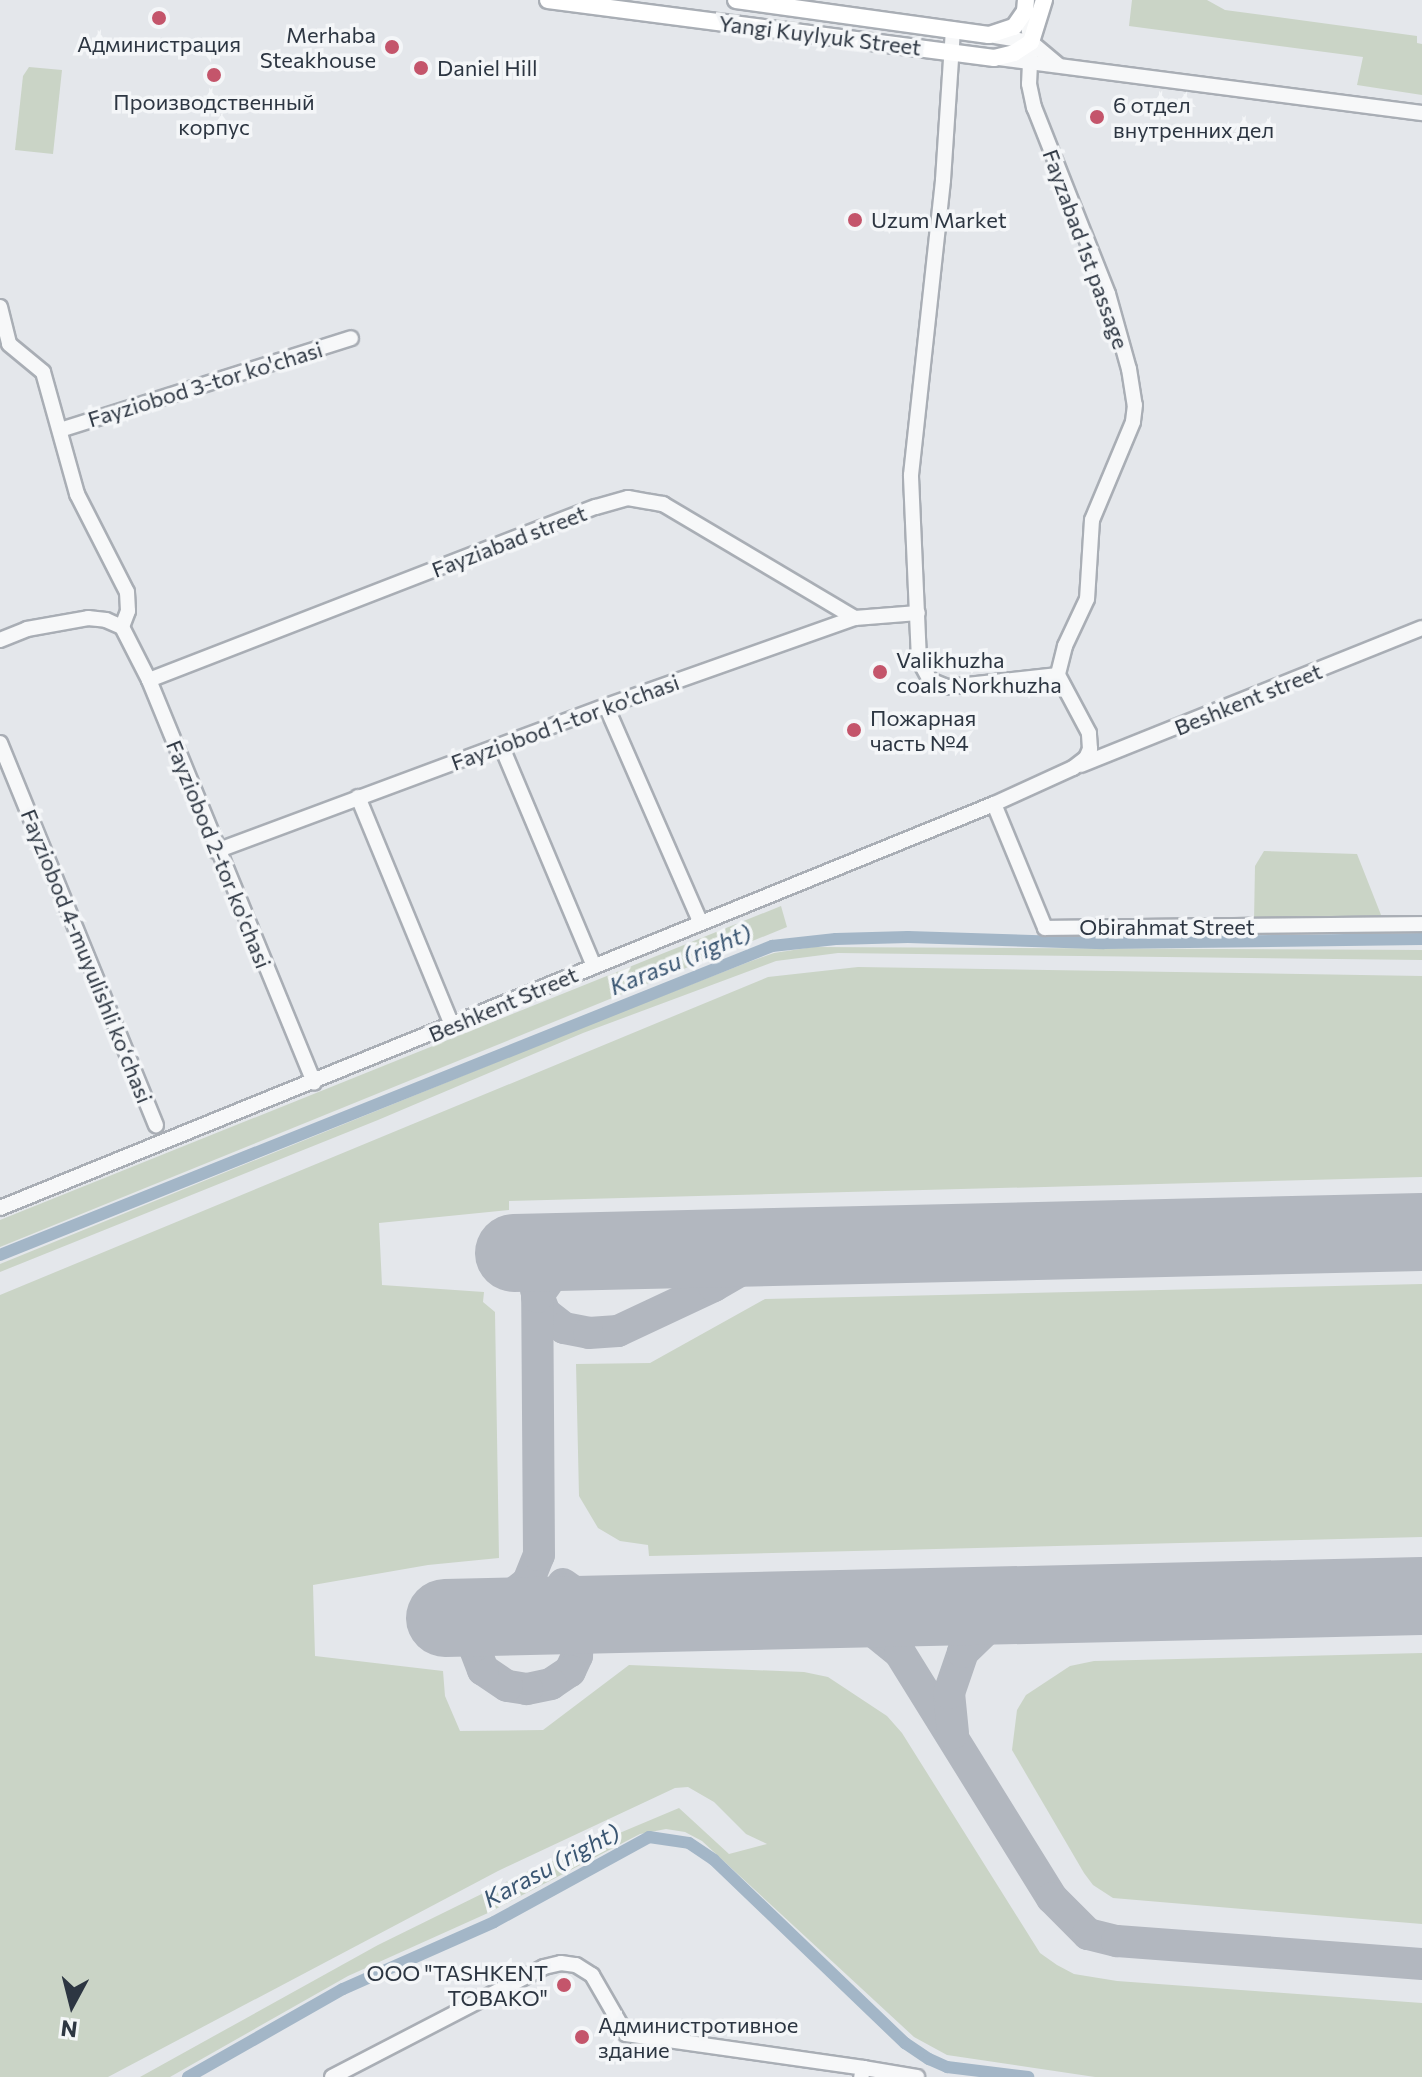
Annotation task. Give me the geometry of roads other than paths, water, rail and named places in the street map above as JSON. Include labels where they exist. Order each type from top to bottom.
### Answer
[{"type":"main road","name":"Yangi Kuylyuk Street","points":[[548,0],[994,58]]},
{"type":"main road","name":"Yangi Kuylyuk Street","points":[[736,0],[989,35]]},
{"type":"main road","points":[[994,58],[1014,53],[1031,42],[1044,0]]},
{"type":"main road","points":[[989,35],[1010,30],[1026,5]]},
{"type":"street","points":[[1026,5],[1034,107],[1108,294],[1129,369],[1135,405],[1133,422],[1092,520],[1087,599],[1065,646],[1058,675],[1096,746],[1109,754]]},
{"type":"street","points":[[953,29],[943,180],[911,475],[919,660],[926,676],[935,683],[953,688],[1058,675]]},
{"type":"street","name":"Yangi Kuylyuk Street","points":[[989,35],[1031,42]]},
{"type":"street","points":[[1031,42],[1058,65]]},
{"type":"street","points":[[994,58],[1422,113]]},
{"type":"street","points":[[0,307],[4,348]]},
{"type":"street","name":"Fayziobod 3-tor ko'chasi","points":[[60,430],[351,338]]},
{"type":"street","name":"Fayziobod 3-tor ko'chasi","points":[[4,348],[43,372],[77,494],[127,592],[128,611],[122,627]]},
{"type":"street","name":"Fayziabad street","points":[[149,680],[596,507],[628,498],[663,504],[855,618]]},
{"type":"street","name":"Fayziobod 1-tor ko'chasi","points":[[216,851],[606,706],[855,618],[918,613]]},
{"type":"street","points":[[0,640],[27,629],[88,618],[106,620],[122,627]]},
{"type":"street","name":"Fayziobod 2-tor ko'chasi","points":[[122,627],[149,680],[216,851],[314,1083]]},
{"type":"street","name":"Beshkent street","points":[[1074,767],[1422,628]]},
{"type":"street","points":[[606,706],[701,923]]},
{"type":"street","name":"Beshkent Street","points":[[0,1208],[314,1083],[994,804],[1074,767],[1088,754],[1089,733]]},
{"type":"street","name":"Fayziobod 4-muyulishli koʻchasi","points":[[0,743],[156,1125]]},
{"type":"street","points":[[501,745],[594,966]]},
{"type":"street","points":[[358,797],[452,1025]]},
{"type":"street","name":"Obirahmat Street","points":[[994,804],[1045,928],[1422,924]]},
{"type":"street","points":[[332,2077],[544,1967],[561,1963],[576,1965],[592,1975],[626,2034],[862,2072],[917,2077]]},
{"type":"waterway","name":"Karasu (right)","points":[[0,1255],[772,946],[836,939],[908,937],[1104,943],[1422,939]]},
{"type":"waterway","name":"Karasu (right)","points":[[188,2077],[343,1989],[494,1922],[649,1837],[689,1843],[714,1860],[905,2043],[929,2059],[947,2067],[1028,2077]]},
{"type":"place","name":"Администрация","points":[[159,18]]},
{"type":"place","name":"Merhaba Steakhouse","points":[[392,47]]},
{"type":"place","name":"Daniel Hill","points":[[421,68]]},
{"type":"place","name":"Производственный корпус","points":[[214,75]]},
{"type":"place","name":"6 отдел внутренних дел","points":[[1097,117]]},
{"type":"place","name":"Uzum Market","points":[[855,220]]},
{"type":"place","name":"Valikhuzha coals Norkhuzha","points":[[880,672]]},
{"type":"place","name":"Пожарная часть №4","points":[[854,730]]},
{"type":"place","name":"OOO \"TASHKENT TOBAKO\"","points":[[564,1985]]},
{"type":"place","name":"Администротивное здание","points":[[582,2037]]}]
